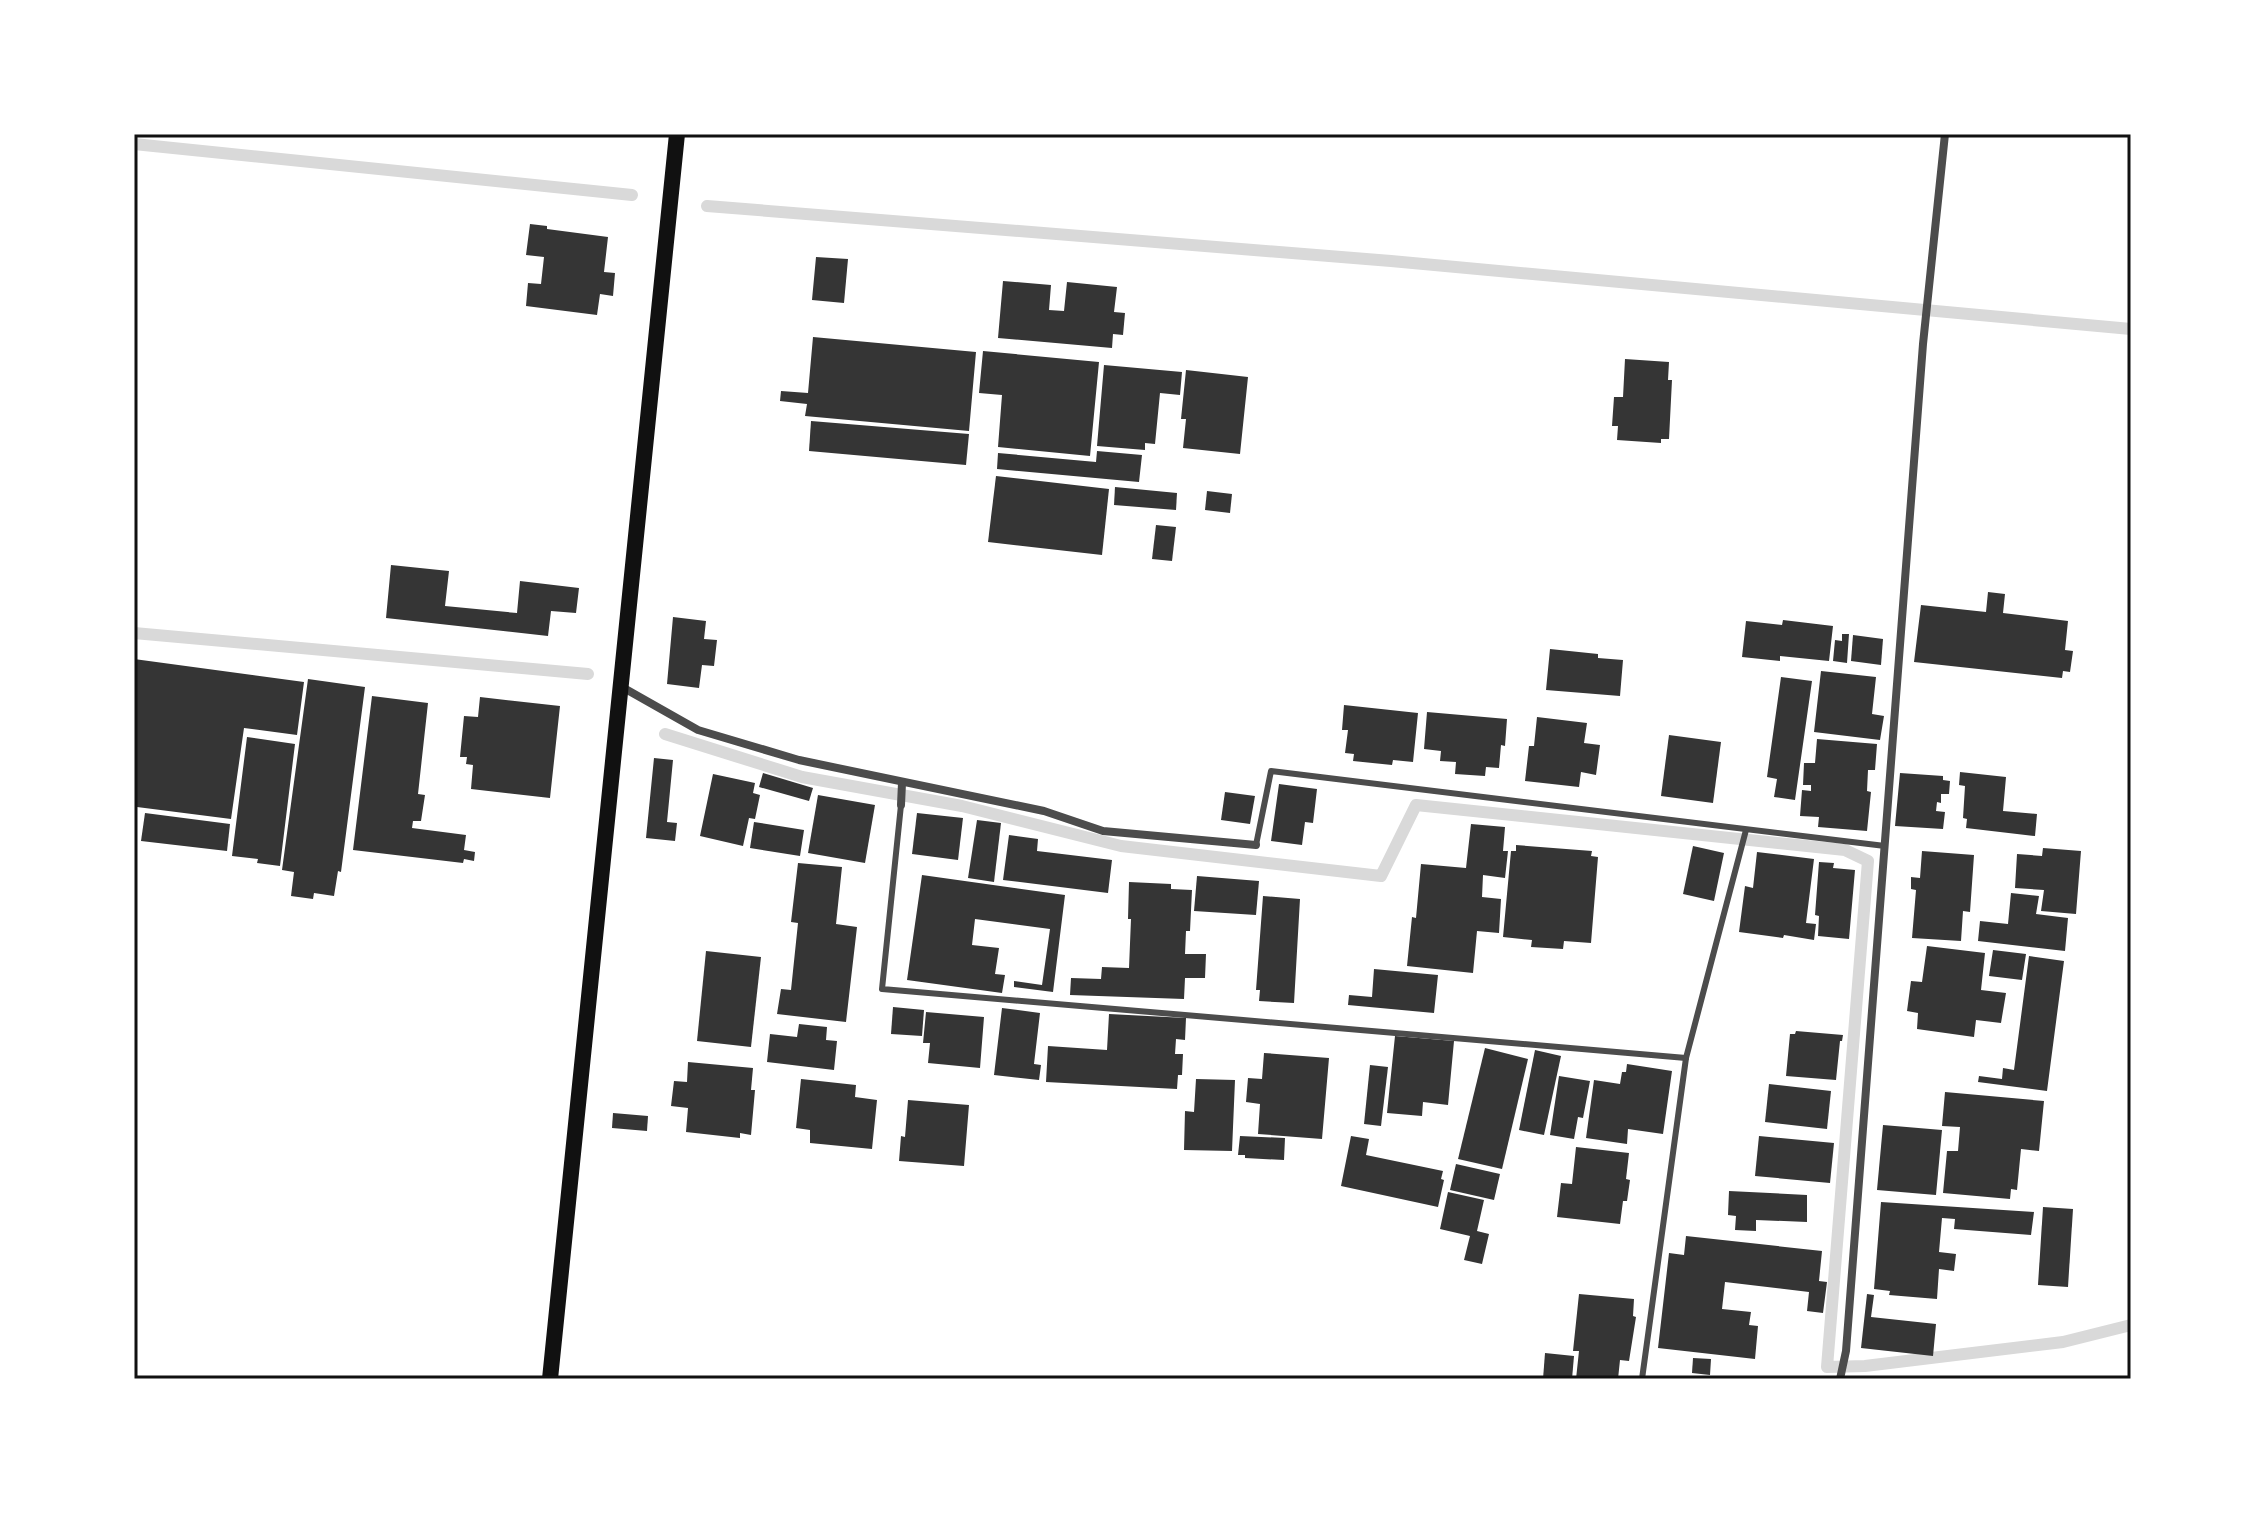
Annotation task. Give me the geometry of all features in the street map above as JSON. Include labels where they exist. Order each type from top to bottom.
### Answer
[{"type":"main road","points":[[550,1379],[677,134]]},
{"type":"street","points":[[1840,1379],[1846,1351],[1923,344],[1945,134]]},
{"type":"street","points":[[621,687],[698,730],[799,760],[1044,811],[1103,831],[1256,845]]},
{"type":"street","points":[[901,805],[902,783]]},
{"type":"lane","points":[[1256,845],[1271,771],[1885,846]]},
{"type":"lane","points":[[901,805],[882,989],[1686,1058]]},
{"type":"lane","points":[[1642,1379],[1686,1058],[1746,830]]},
{"type":"building","points":[[530,224],[608,237],[604,272],[615,273],[613,296],[600,294],[597,315],[526,306],[528,283],[541,284],[544,257],[526,255]]},
{"type":"building","points":[[816,257],[848,259],[844,303],[812,300]]},
{"type":"building","points":[[1003,281],[1051,285],[1049,310],[1064,311],[1067,282],[1117,287],[1114,312],[1125,313],[1123,335],[1113,334],[1112,348],[998,338]]},
{"type":"building","points":[[813,337],[976,352],[969,431],[805,416],[807,404],[780,401],[781,391],[808,393]]},
{"type":"building","points":[[983,351],[1099,362],[1090,456],[998,447],[1002,395],[979,393]]},
{"type":"building","points":[[1625,359],[1669,362],[1668,380],[1672,380],[1669,439],[1661,439],[1661,443],[1617,440],[1618,426],[1612,426],[1614,397],[1623,397]]},
{"type":"building","points":[[1104,365],[1182,372],[1180,395],[1160,393],[1155,444],[1145,443],[1145,450],[1097,446]]},
{"type":"building","points":[[1186,370],[1248,377],[1240,454],[1183,448],[1186,419],[1181,419]]},
{"type":"building","points":[[811,421],[969,434],[966,465],[809,451]]},
{"type":"building","points":[[1097,451],[1142,455],[1139,482],[997,469],[998,453],[1096,462]]},
{"type":"building","points":[[996,476],[1109,489],[1102,555],[988,542]]},
{"type":"building","points":[[1115,487],[1177,493],[1176,510],[1114,505]]},
{"type":"building","points":[[1207,491],[1232,494],[1230,513],[1205,510]]},
{"type":"building","points":[[1156,525],[1176,527],[1172,561],[1152,559]]},
{"type":"building","points":[[391,565],[449,571],[445,606],[517,613],[520,581],[579,588],[576,613],[551,611],[548,636],[386,618]]},
{"type":"building","points":[[1988,592],[2005,594],[2003,613],[2068,621],[2065,650],[2073,651],[2070,672],[2063,671],[2062,678],[1914,662],[1921,605],[1986,612]]},
{"type":"building","points":[[673,617],[706,621],[704,639],[717,640],[714,666],[702,665],[699,688],[667,684]]},
{"type":"building","points":[[1783,620],[1833,626],[1829,661],[1780,656],[1780,661],[1742,657],[1746,621],[1782,625]]},
{"type":"building","points":[[1842,634],[1849,634],[1847,663],[1833,661],[1835,640],[1842,641]]},
{"type":"building","points":[[1853,635],[1883,639],[1881,665],[1851,661]]},
{"type":"building","points":[[1550,649],[1623,660],[1620,696],[1546,690]]},
{"type":"building","points":[[134,659],[304,682],[297,735],[244,728],[231,819],[137,807],[134,812]]},
{"type":"building","points":[[1821,671],[1876,677],[1872,714],[1884,716],[1880,740],[1814,732]]},
{"type":"building","points":[[1781,677],[1812,681],[1795,800],[1774,797],[1777,779],[1767,777]]},
{"type":"building","points":[[308,679],[365,687],[341,872],[338,871],[334,896],[314,893],[313,899],[291,896],[294,872],[282,870]]},
{"type":"building","points":[[372,696],[428,703],[418,794],[425,795],[421,821],[413,821],[412,828],[466,835],[464,850],[475,852],[474,861],[464,859],[463,863],[353,850]]},
{"type":"building","points":[[480,697],[560,706],[550,798],[471,789],[473,765],[466,764],[467,757],[460,757],[464,716],[478,717]]},
{"type":"building","points":[[1344,705],[1418,713],[1413,762],[1393,760],[1392,765],[1353,761],[1354,754],[1345,753],[1348,730],[1342,730]]},
{"type":"building","points":[[1427,712],[1507,719],[1499,768],[1486,767],[1485,776],[1455,774],[1456,762],[1440,761],[1441,751],[1424,749]]},
{"type":"building","points":[[1537,717],[1587,723],[1584,743],[1600,745],[1596,775],[1581,772],[1579,787],[1525,781],[1529,746],[1534,746]]},
{"type":"building","points":[[1669,735],[1721,742],[1713,803],[1661,796]]},
{"type":"building","points":[[247,737],[295,744],[280,866],[232,856]]},
{"type":"building","points":[[1817,739],[1877,744],[1875,770],[1868,770],[1867,791],[1871,792],[1867,831],[1818,827],[1819,817],[1800,816],[1802,790],[1811,791],[1811,785],[1803,785],[1804,763],[1815,763]]},
{"type":"building","points":[[654,758],[673,760],[667,822],[677,823],[675,841],[646,838]]},
{"type":"building","points":[[1960,772],[2006,777],[2003,811],[2037,814],[2035,836],[1966,828],[1967,819],[1963,818],[1965,786],[1959,785]]},
{"type":"building","points":[[763,773],[813,788],[809,801],[759,787]]},
{"type":"building","points":[[1900,773],[1943,776],[1943,780],[1950,781],[1949,794],[1941,794],[1941,803],[1937,802],[1936,811],[1945,812],[1943,829],[1895,826]]},
{"type":"building","points":[[713,774],[755,783],[753,793],[760,795],[755,819],[749,818],[743,846],[700,836]]},
{"type":"building","points":[[1279,784],[1317,789],[1313,823],[1305,822],[1302,845],[1271,841]]},
{"type":"building","points":[[1225,792],[1255,796],[1250,824],[1221,820]]},
{"type":"building","points":[[818,795],[875,805],[865,863],[808,853]]},
{"type":"building","points":[[145,813],[230,824],[227,851],[141,841]]},
{"type":"building","points":[[917,813],[963,818],[958,860],[912,854]]},
{"type":"building","points":[[977,820],[1001,823],[994,882],[968,878]]},
{"type":"building","points":[[754,822],[804,830],[800,856],[750,848]]},
{"type":"building","points":[[1471,824],[1505,827],[1503,851],[1508,851],[1505,878],[1483,875],[1482,897],[1501,899],[1499,933],[1477,931],[1473,973],[1407,966],[1421,864],[1466,868]]},
{"type":"building","points":[[1009,835],[1038,839],[1037,851],[1112,860],[1108,893],[1003,880]]},
{"type":"building","points":[[1516,845],[1592,851],[1591,856],[1598,857],[1591,943],[1564,941],[1563,949],[1531,947],[1532,940],[1503,937],[1511,851],[1516,851]]},
{"type":"building","points":[[1693,846],[1724,853],[1714,901],[1683,894]]},
{"type":"building","points":[[2043,848],[2081,851],[2076,914],[2041,911],[2044,890],[2015,888],[2017,854],[2042,856]]},
{"type":"building","points":[[1922,851],[1974,855],[1970,912],[1963,911],[1961,941],[1912,938],[1916,890],[1911,889],[1911,877],[1920,878]]},
{"type":"building","points":[[1757,852],[1814,859],[1806,923],[1816,924],[1814,940],[1739,932],[1745,886],[1753,888]]},
{"type":"building","points":[[1819,862],[1834,863],[1833,868],[1855,870],[1849,939],[1818,936],[1819,916],[1815,915]]},
{"type":"building","points":[[798,863],[842,867],[836,924],[857,927],[846,1022],[777,1014],[781,989],[791,990],[798,923],[791,922]]},
{"type":"building","points":[[922,875],[1065,895],[1053,992],[1014,987],[1014,981],[1042,985],[1050,929],[975,919],[972,945],[999,948],[995,974],[1005,975],[1002,993],[907,980]]},
{"type":"building","points":[[1197,876],[1259,881],[1256,915],[1194,911]]},
{"type":"building","points":[[1129,882],[1171,884],[1171,889],[1192,890],[1190,931],[1186,931],[1185,954],[1206,954],[1205,978],[1185,978],[1184,999],[1070,995],[1071,978],[1101,979],[1102,967],[1129,968]]},
{"type":"building","points":[[2011,893],[2039,896],[2036,914],[2068,918],[2065,951],[1978,941],[1980,921],[2008,924]]},
{"type":"building","points":[[1263,896],[1300,899],[1294,1003],[1259,1001],[1260,990],[1256,990]]},
{"type":"building","points":[[1927,946],[1985,953],[1981,990],[2006,993],[2001,1023],[1976,1020],[1974,1037],[1917,1029],[1918,1013],[1907,1011],[1911,981],[1922,982]]},
{"type":"building","points":[[1993,950],[2026,954],[2022,980],[1989,976]]},
{"type":"building","points":[[706,951],[761,957],[751,1047],[697,1041]]},
{"type":"building","points":[[2029,956],[2064,961],[2047,1091],[1978,1082],[1979,1076],[2002,1079],[2003,1068],[2014,1070]]},
{"type":"building","points":[[1374,969],[1438,975],[1434,1013],[1348,1005],[1349,995],[1372,997]]},
{"type":"building","points":[[893,1007],[924,1010],[922,1036],[891,1034]]},
{"type":"building","points":[[1002,1008],[1040,1013],[1034,1064],[1041,1065],[1039,1080],[994,1075]]},
{"type":"building","points":[[926,1012],[984,1017],[980,1068],[928,1063],[930,1043],[923,1043]]},
{"type":"building","points":[[1109,1014],[1186,1018],[1185,1040],[1176,1039],[1175,1054],[1183,1054],[1182,1075],[1178,1075],[1177,1089],[1046,1082],[1048,1046],[1107,1050]]},
{"type":"building","points":[[799,1024],[827,1027],[826,1040],[837,1041],[834,1070],[767,1062],[770,1034],[797,1037]]},
{"type":"building","points":[[1796,1031],[1843,1035],[1836,1080],[1786,1076],[1790,1034]]},
{"type":"building","points":[[1395,1036],[1454,1041],[1448,1105],[1423,1102],[1422,1116],[1387,1113]]},
{"type":"building","points":[[1485,1048],[1528,1059],[1502,1169],[1458,1159]]},
{"type":"building","points":[[1535,1050],[1561,1056],[1544,1135],[1519,1130]]},
{"type":"building","points":[[1264,1053],[1329,1058],[1322,1139],[1258,1134],[1260,1104],[1246,1102],[1248,1078],[1262,1079]]},
{"type":"building","points":[[688,1062],[753,1068],[751,1090],[755,1090],[751,1135],[740,1133],[740,1138],[686,1132],[688,1108],[671,1106],[674,1081],[687,1082]]},
{"type":"building","points":[[1627,1064],[1672,1071],[1663,1134],[1628,1129],[1627,1144],[1586,1138],[1594,1080],[1620,1084]]},
{"type":"building","points":[[1370,1065],[1388,1067],[1381,1126],[1364,1124]]},
{"type":"building","points":[[1559,1076],[1590,1081],[1583,1118],[1578,1117],[1574,1139],[1550,1135]]},
{"type":"building","points":[[801,1079],[856,1085],[855,1097],[877,1100],[872,1149],[810,1143],[810,1130],[796,1128]]},
{"type":"building","points":[[1196,1079],[1235,1080],[1232,1151],[1184,1150],[1185,1111],[1194,1112]]},
{"type":"building","points":[[1769,1084],[1831,1091],[1827,1129],[1765,1122]]},
{"type":"building","points":[[1945,1092],[2044,1101],[2039,1151],[2021,1149],[2017,1190],[2011,1189],[2010,1199],[1943,1193],[1947,1151],[1958,1151],[1960,1127],[1942,1126]]},
{"type":"building","points":[[908,1100],[969,1105],[964,1166],[899,1161],[901,1136],[905,1137]]},
{"type":"building","points":[[613,1113],[648,1116],[647,1131],[612,1128]]},
{"type":"building","points":[[1883,1125],[1942,1130],[1936,1195],[1877,1190]]},
{"type":"building","points":[[1240,1136],[1285,1138],[1284,1160],[1238,1155]]},
{"type":"building","points":[[1351,1136],[1369,1139],[1366,1155],[1443,1171],[1438,1207],[1341,1186]]},
{"type":"building","points":[[1759,1136],[1834,1143],[1830,1183],[1755,1176]]},
{"type":"building","points":[[1576,1147],[1629,1153],[1626,1179],[1630,1180],[1620,1224],[1557,1217],[1561,1183],[1572,1184]]},
{"type":"building","points":[[1456,1164],[1500,1174],[1494,1200],[1450,1190]]},
{"type":"building","points":[[1729,1191],[1807,1195],[1807,1222],[1756,1220],[1756,1231],[1735,1230],[1736,1216],[1728,1215]]},
{"type":"building","points":[[1448,1192],[1484,1200],[1477,1231],[1489,1234],[1482,1264],[1464,1260],[1470,1236],[1440,1229]]},
{"type":"building","points":[[1881,1202],[2034,1212],[2031,1235],[1954,1229],[1955,1219],[1942,1218],[1939,1252],[1956,1254],[1954,1271],[1939,1269],[1937,1299],[1889,1295],[1890,1291],[1874,1289]]},
{"type":"building","points":[[2043,1207],[2073,1209],[2068,1287],[2038,1285]]},
{"type":"building","points":[[1686,1236],[1822,1251],[1819,1281],[1827,1282],[1823,1313],[1807,1311],[1809,1292],[1725,1282],[1722,1309],[1751,1312],[1749,1325],[1758,1326],[1755,1359],[1658,1348],[1669,1253],[1684,1255]]},
{"type":"building","points":[[1579,1294],[1634,1299],[1633,1316],[1636,1317],[1629,1361],[1620,1360],[1618,1379],[1576,1379],[1579,1351],[1573,1351]]},
{"type":"building","points":[[1867,1294],[1874,1295],[1871,1317],[1936,1324],[1933,1356],[1861,1348]]},
{"type":"building","points":[[1545,1353],[1574,1356],[1572,1379],[1543,1379]]},
{"type":"building","points":[[1693,1358],[1711,1359],[1710,1375],[1692,1373]]},
{"type":"waterway","points":[[134,144],[632,195]]},
{"type":"waterway","points":[[707,206],[1391,261],[2131,329]]},
{"type":"waterway","points":[[134,633],[588,674]]},
{"type":"waterway","points":[[665,734],[802,777],[962,806],[1121,846],[1381,876],[1416,805],[1845,850],[1868,861],[1827,1367],[1865,1366],[2063,1342],[2131,1325]]}]
